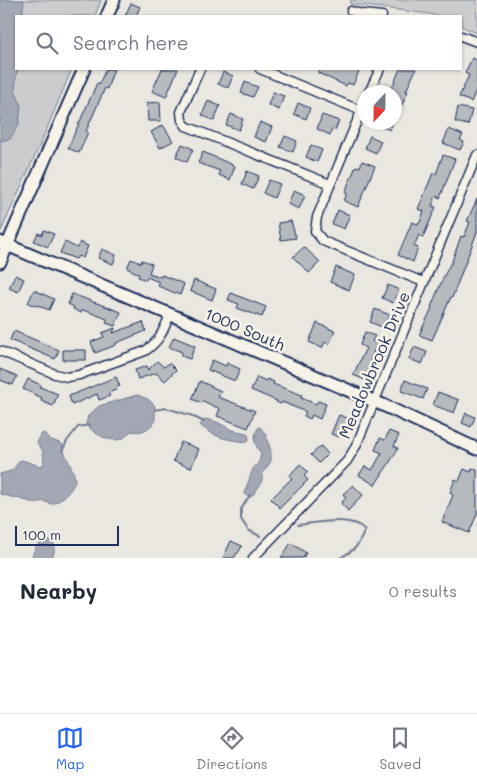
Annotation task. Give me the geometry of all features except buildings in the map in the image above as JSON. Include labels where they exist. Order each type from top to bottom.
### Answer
[{"type":"street","points":[[107,15],[114,0]]},
{"type":"street","points":[[350,11],[372,15]]},
{"type":"street","points":[[462,36],[477,42]]},
{"type":"street","points":[[0,262],[4,243],[84,70]]},
{"type":"street","points":[[200,70],[181,112],[182,120],[186,126],[330,184]]},
{"type":"street","points":[[263,70],[357,106]]},
{"type":"street","points":[[373,85],[380,70]]},
{"type":"street","points":[[357,122],[316,217],[316,231],[323,241],[423,282]]},
{"type":"street","name":"Meadowbrook Drive","points":[[253,558],[347,461],[356,446],[477,155]]},
{"type":"street","name":"1000 South","points":[[4,243],[375,402],[477,449]]},
{"type":"street","points":[[0,351],[54,374],[67,377],[145,351],[154,345],[159,338],[170,315]]},
{"type":"shaded area","points":[[0,0],[101,0],[95,15],[15,15],[15,70],[72,70],[1,231]]},
{"type":"shaded area","points":[[0,0],[24,0],[22,15],[15,15],[15,70],[18,70],[15,91],[21,105],[19,124],[10,139],[0,141]]},
{"type":"shaded area","points":[[351,0],[477,0],[477,33],[462,26],[462,15],[433,15],[350,4]]},
{"type":"shaded area","points":[[137,395],[148,399],[155,406],[155,422],[147,429],[139,432],[131,431],[122,439],[112,440],[97,434],[86,424],[88,416],[99,406]]},
{"type":"shaded area","points":[[205,419],[217,422],[232,430],[247,433],[248,442],[228,439],[211,433],[200,425]]},
{"type":"shaded area","points":[[260,427],[266,435],[271,452],[271,461],[263,473],[261,484],[251,497],[244,494],[261,454],[255,439],[256,432]]},
{"type":"shaded area","points":[[43,433],[49,439],[62,444],[75,479],[71,489],[66,495],[52,504],[43,501],[35,503],[0,494],[0,474],[11,471],[19,461],[22,460],[40,466],[44,464],[43,451],[37,443]]},
{"type":"shaded area","points":[[50,540],[54,543],[54,553],[51,558],[32,558],[38,545]]},
{"type":"waterway","points":[[155,410],[166,408],[190,415],[204,422]]},
{"type":"waterway","points":[[62,451],[78,427],[89,425]]},
{"type":"waterway","points":[[250,495],[241,509],[241,519],[248,530],[260,536]]},
{"type":"waterway","points":[[298,525],[333,521],[343,521],[359,525],[365,530],[356,547],[340,558]]}]
